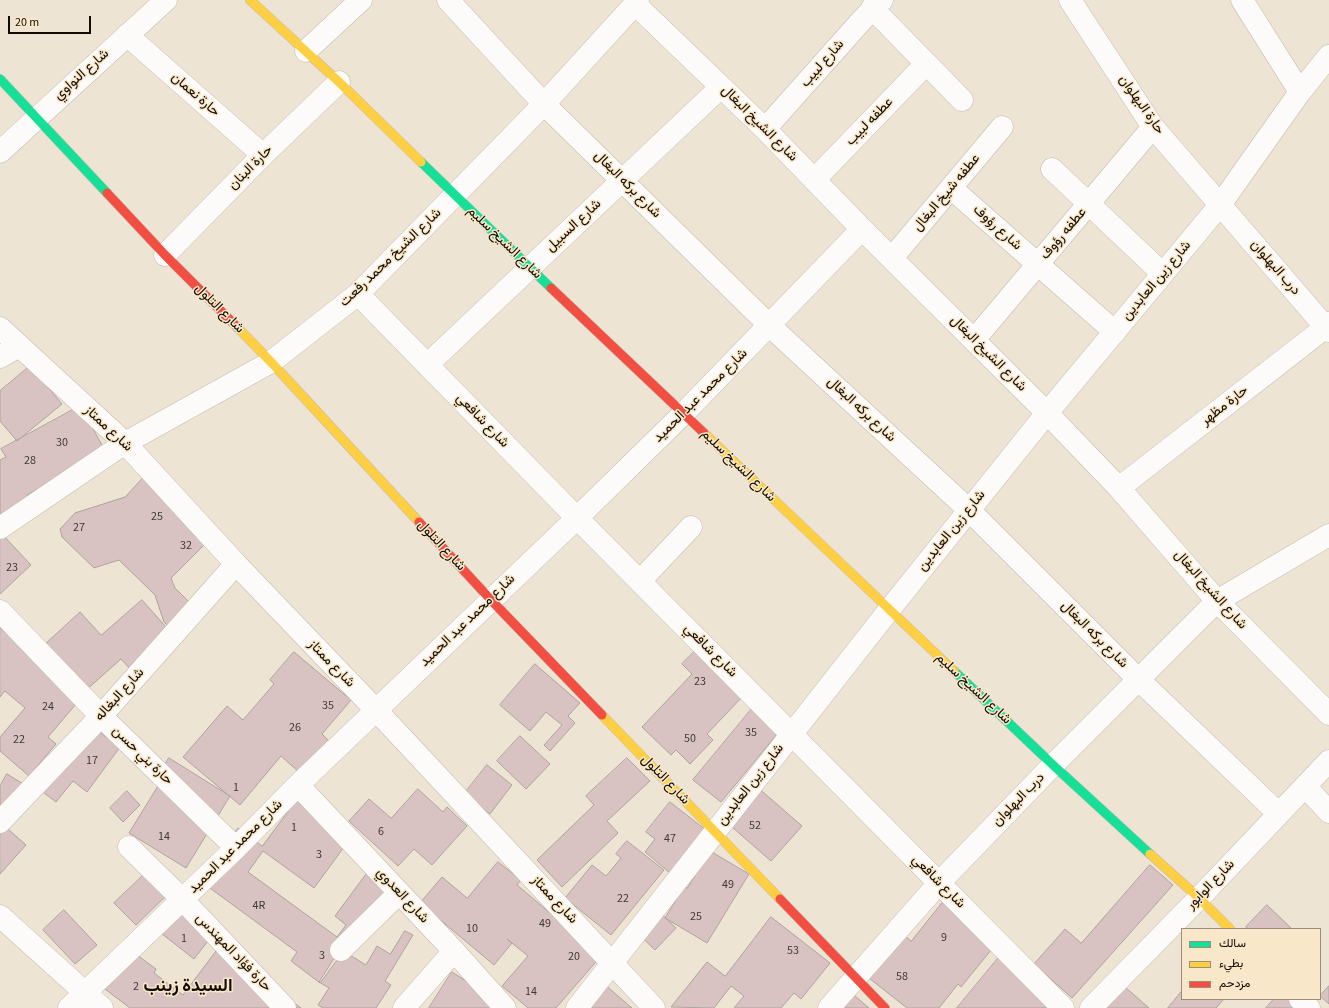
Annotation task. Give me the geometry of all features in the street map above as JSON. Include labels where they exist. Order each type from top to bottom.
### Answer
[{"type":"street","name":"شارع النواوي","points":[[0,152],[166,0]]},
{"type":"street","name":"شارع الشيخ سليم","points":[[250,0],[339,82],[530,268],[889,610],[1053,764],[1199,898],[1229,928]]},
{"type":"street","points":[[306,51],[361,0]]},
{"type":"street","name":"شارع بركه البغال","points":[[448,0],[544,104],[770,326],[969,510],[1138,679],[1279,814]]},
{"type":"street","name":"حارة البهلوان","points":[[1070,0],[1154,127],[1220,204]]},
{"type":"street","points":[[1242,0],[1300,92]]},
{"type":"street","name":"شارع الشيخ محمد رفعت","points":[[0,528],[126,443],[271,362],[358,294],[544,104],[636,2]]},
{"type":"street","name":"شارع الشيخ البغال","points":[[636,2],[721,87],[766,129],[862,229],[1047,413],[1119,488],[1217,601],[1329,714]]},
{"type":"street","points":[[878,4],[926,64],[962,100]]},
{"type":"street","name":"شارع لبيب","points":[[766,129],[878,4]]},
{"type":"street","name":"حارة نعمان","points":[[127,35],[263,155]]},
{"type":"street","name":"شارع زين العابدين","points":[[576,1008],[969,510],[1047,413],[1220,204],[1300,92],[1329,56]]},
{"type":"street","name":"عطفه لبيب","points":[[814,180],[926,64]]},
{"type":"street","name":"شارع التلول","points":[[0,79],[165,255],[271,362],[491,600],[885,1008]]},
{"type":"street","name":"حارة البنان","points":[[165,255],[263,155],[339,82]]},
{"type":"street","name":"شارع السبيل","points":[[427,365],[721,87]]},
{"type":"street","name":"عطفه شيخ البغال","points":[[892,258],[1002,127]]},
{"type":"street","name":"عطفه رؤوف","points":[[974,340],[1154,127]]},
{"type":"street","points":[[1052,169],[1163,274]]},
{"type":"street","name":"شارع رؤوف","points":[[951,188],[1115,332]]},
{"type":"street","name":"درب البهلوان","points":[[1220,204],[1328,327]]},
{"type":"street","name":"شارع محمد عبد الحميد","points":[[76,1000],[236,848],[298,785],[577,518],[770,326],[862,229]]},
{"type":"street","name":"شارع شافعي","points":[[358,294],[577,518],[792,733],[1063,1008]]},
{"type":"street","name":"حارة مظهر","points":[[1119,488],[1328,327]]},
{"type":"street","name":"شارع ممتاز","points":[[0,328],[126,443],[236,564],[376,710],[654,1008]]},
{"type":"street","points":[[0,357],[19,346]]},
{"type":"street","points":[[640,581],[691,527]]},
{"type":"street","name":"درب البهلوان","points":[[829,1008],[939,883],[1053,764],[1217,601],[1329,535]]},
{"type":"street","name":"شارع البغاله","points":[[0,822],[101,716],[236,564]]},
{"type":"street","name":"حارة بني حسن","points":[[0,611],[101,716],[236,848]]},
{"type":"street","name":"شارع الوابور","points":[[1091,1008],[1199,898],[1329,761]]},
{"type":"street","name":"شارع العدوي","points":[[298,785],[454,951],[505,1008]]},
{"type":"street","points":[[1305,786],[1329,812]]},
{"type":"street","name":"حارة فؤاد المهندس","points":[[129,847],[182,899],[285,1008]]},
{"type":"street","points":[[341,950],[399,893]]},
{"type":"street","points":[[0,916],[76,1000],[102,1008]]},
{"type":"street","points":[[404,1008],[454,951]]},
{"type":"street","points":[[1301,1000],[1309,1008]]},
{"type":"building","points":[[30,366],[62,404],[17,441],[0,421],[0,391]]},
{"type":"building","points":[[80,406],[106,452],[27,495],[33,505],[0,523],[0,460],[6,457],[1,449]]},
{"type":"building","points":[[144,477],[209,540],[171,578],[175,588],[202,615],[180,637],[164,622],[155,595],[119,560],[94,568],[62,537],[60,529],[75,513],[125,497]]},
{"type":"building","points":[[0,532],[31,565],[0,594]]},
{"type":"building","points":[[142,600],[174,636],[133,672],[121,659],[85,691],[44,645],[80,612],[101,635]]},
{"type":"building","points":[[0,628],[82,697],[48,737],[56,744],[29,776],[0,751],[0,737],[25,708],[5,691],[0,697]]},
{"type":"building","points":[[294,652],[351,700],[322,734],[329,741],[301,774],[281,756],[240,805],[183,757],[227,706],[243,720],[274,684],[270,680]]},
{"type":"building","points":[[694,652],[742,697],[707,734],[713,740],[690,764],[676,750],[671,755],[642,727],[692,674],[682,664]]},
{"type":"building","points":[[535,664],[580,703],[568,716],[575,723],[550,751],[544,745],[562,725],[546,712],[530,731],[500,705]]},
{"type":"building","points":[[755,705],[783,727],[721,802],[693,780]]},
{"type":"building","points":[[84,721],[120,747],[87,792],[73,781],[56,802],[35,786]]},
{"type":"building","points":[[520,736],[550,764],[526,789],[497,761]]},
{"type":"building","points":[[169,758],[230,796],[186,868],[129,833],[161,781],[157,778]]},
{"type":"building","points":[[627,758],[650,781],[607,821],[618,833],[562,887],[537,860],[594,805],[586,796]]},
{"type":"building","points":[[487,765],[512,785],[490,814],[464,794]]},
{"type":"building","points":[[7,774],[33,790],[0,813],[0,786]]},
{"type":"building","points":[[756,786],[802,826],[771,861],[725,821]]},
{"type":"building","points":[[418,789],[443,812],[447,807],[467,826],[432,865],[414,849],[398,866],[349,821],[369,799],[391,818]]},
{"type":"building","points":[[127,791],[140,805],[123,822],[110,808]]},
{"type":"building","points":[[297,800],[350,839],[314,888],[263,851],[248,872],[337,937],[346,925],[335,916],[369,870],[391,887],[320,983],[291,961],[297,952],[199,880],[238,828],[262,846]]},
{"type":"building","points":[[670,802],[711,834],[676,878],[645,852],[655,839],[646,832]]},
{"type":"building","points":[[0,822],[26,845],[0,874]]},
{"type":"building","points":[[627,841],[664,870],[611,935],[565,898],[592,865],[606,876],[621,858],[616,854]]},
{"type":"building","points":[[710,851],[749,874],[707,943],[665,918],[684,887],[687,888]]},
{"type":"building","points":[[498,862],[521,880],[517,885],[601,956],[556,1008],[528,1008],[502,986],[528,956],[512,943],[494,965],[420,903],[442,877],[467,898]]},
{"type":"building","points":[[1150,865],[1173,885],[1072,998],[1034,964],[1065,929],[1081,943]]},
{"type":"building","points":[[148,871],[169,893],[136,925],[114,903]]},
{"type":"building","points":[[943,902],[996,944],[961,987],[958,984],[939,1008],[907,1008],[860,971],[894,927],[911,941]]},
{"type":"building","points":[[651,904],[676,928],[655,950],[630,926]]},
{"type":"building","points":[[1267,905],[1291,928],[1248,928],[1246,927]]},
{"type":"building","points":[[200,908],[218,928],[194,959],[152,926]]},
{"type":"building","points":[[64,910],[97,945],[75,964],[43,930]]},
{"type":"building","points":[[771,917],[830,963],[801,999],[794,993],[781,1008],[734,1008],[744,996],[731,986],[714,1008],[671,1007],[707,962],[725,976]]},
{"type":"building","points":[[405,931],[413,935],[385,981],[391,985],[376,1008],[323,1008],[318,1005],[329,988],[319,982],[340,949],[366,965],[377,946],[390,954]]},
{"type":"building","points":[[129,949],[156,969],[154,973],[183,995],[216,951],[267,983],[301,1008],[130,1008],[101,986]]},
{"type":"building","points":[[1000,956],[1062,1008],[957,1008]]},
{"type":"building","points":[[452,972],[506,1007],[429,1008]]},
{"type":"building","points":[[604,984],[632,1008],[583,1008]]},
{"type":"building","points":[[1329,986],[1329,1004],[1321,997]]},
{"type":"building","points":[[1125,987],[1149,1008],[1106,1008]]},
{"type":"building","points":[[848,990],[869,1008],[833,1008]]},
{"type":"building","points":[[1181,992],[1181,1000],[1223,1000],[1216,1008],[1168,1008]]},
{"type":"building","points":[[1273,1000],[1289,1000],[1299,1008],[1266,1008]]},
{"type":"traffic: fast","points":[[0,79],[107,193]]},
{"type":"traffic: fast","points":[[421,162],[551,288]]},
{"type":"traffic: fast","points":[[954,671],[1150,854]]},
{"type":"traffic: slow","points":[[250,0],[339,82],[421,162]]},
{"type":"traffic: slow","points":[[238,328],[419,522]]},
{"type":"traffic: slow","points":[[704,433],[954,671]]},
{"type":"traffic: slow","points":[[602,715],[780,899]]},
{"type":"traffic: slow","points":[[1150,854],[1199,898],[1229,928]]},
{"type":"traffic: jam","points":[[107,193],[165,255],[238,328]]},
{"type":"traffic: jam","points":[[551,288],[704,433]]},
{"type":"traffic: jam","points":[[419,522],[491,600],[602,715]]},
{"type":"traffic: jam","points":[[780,899],[885,1008]]},
{"type":"district","name":"السيدة زينب","points":[[188,987]]}]
